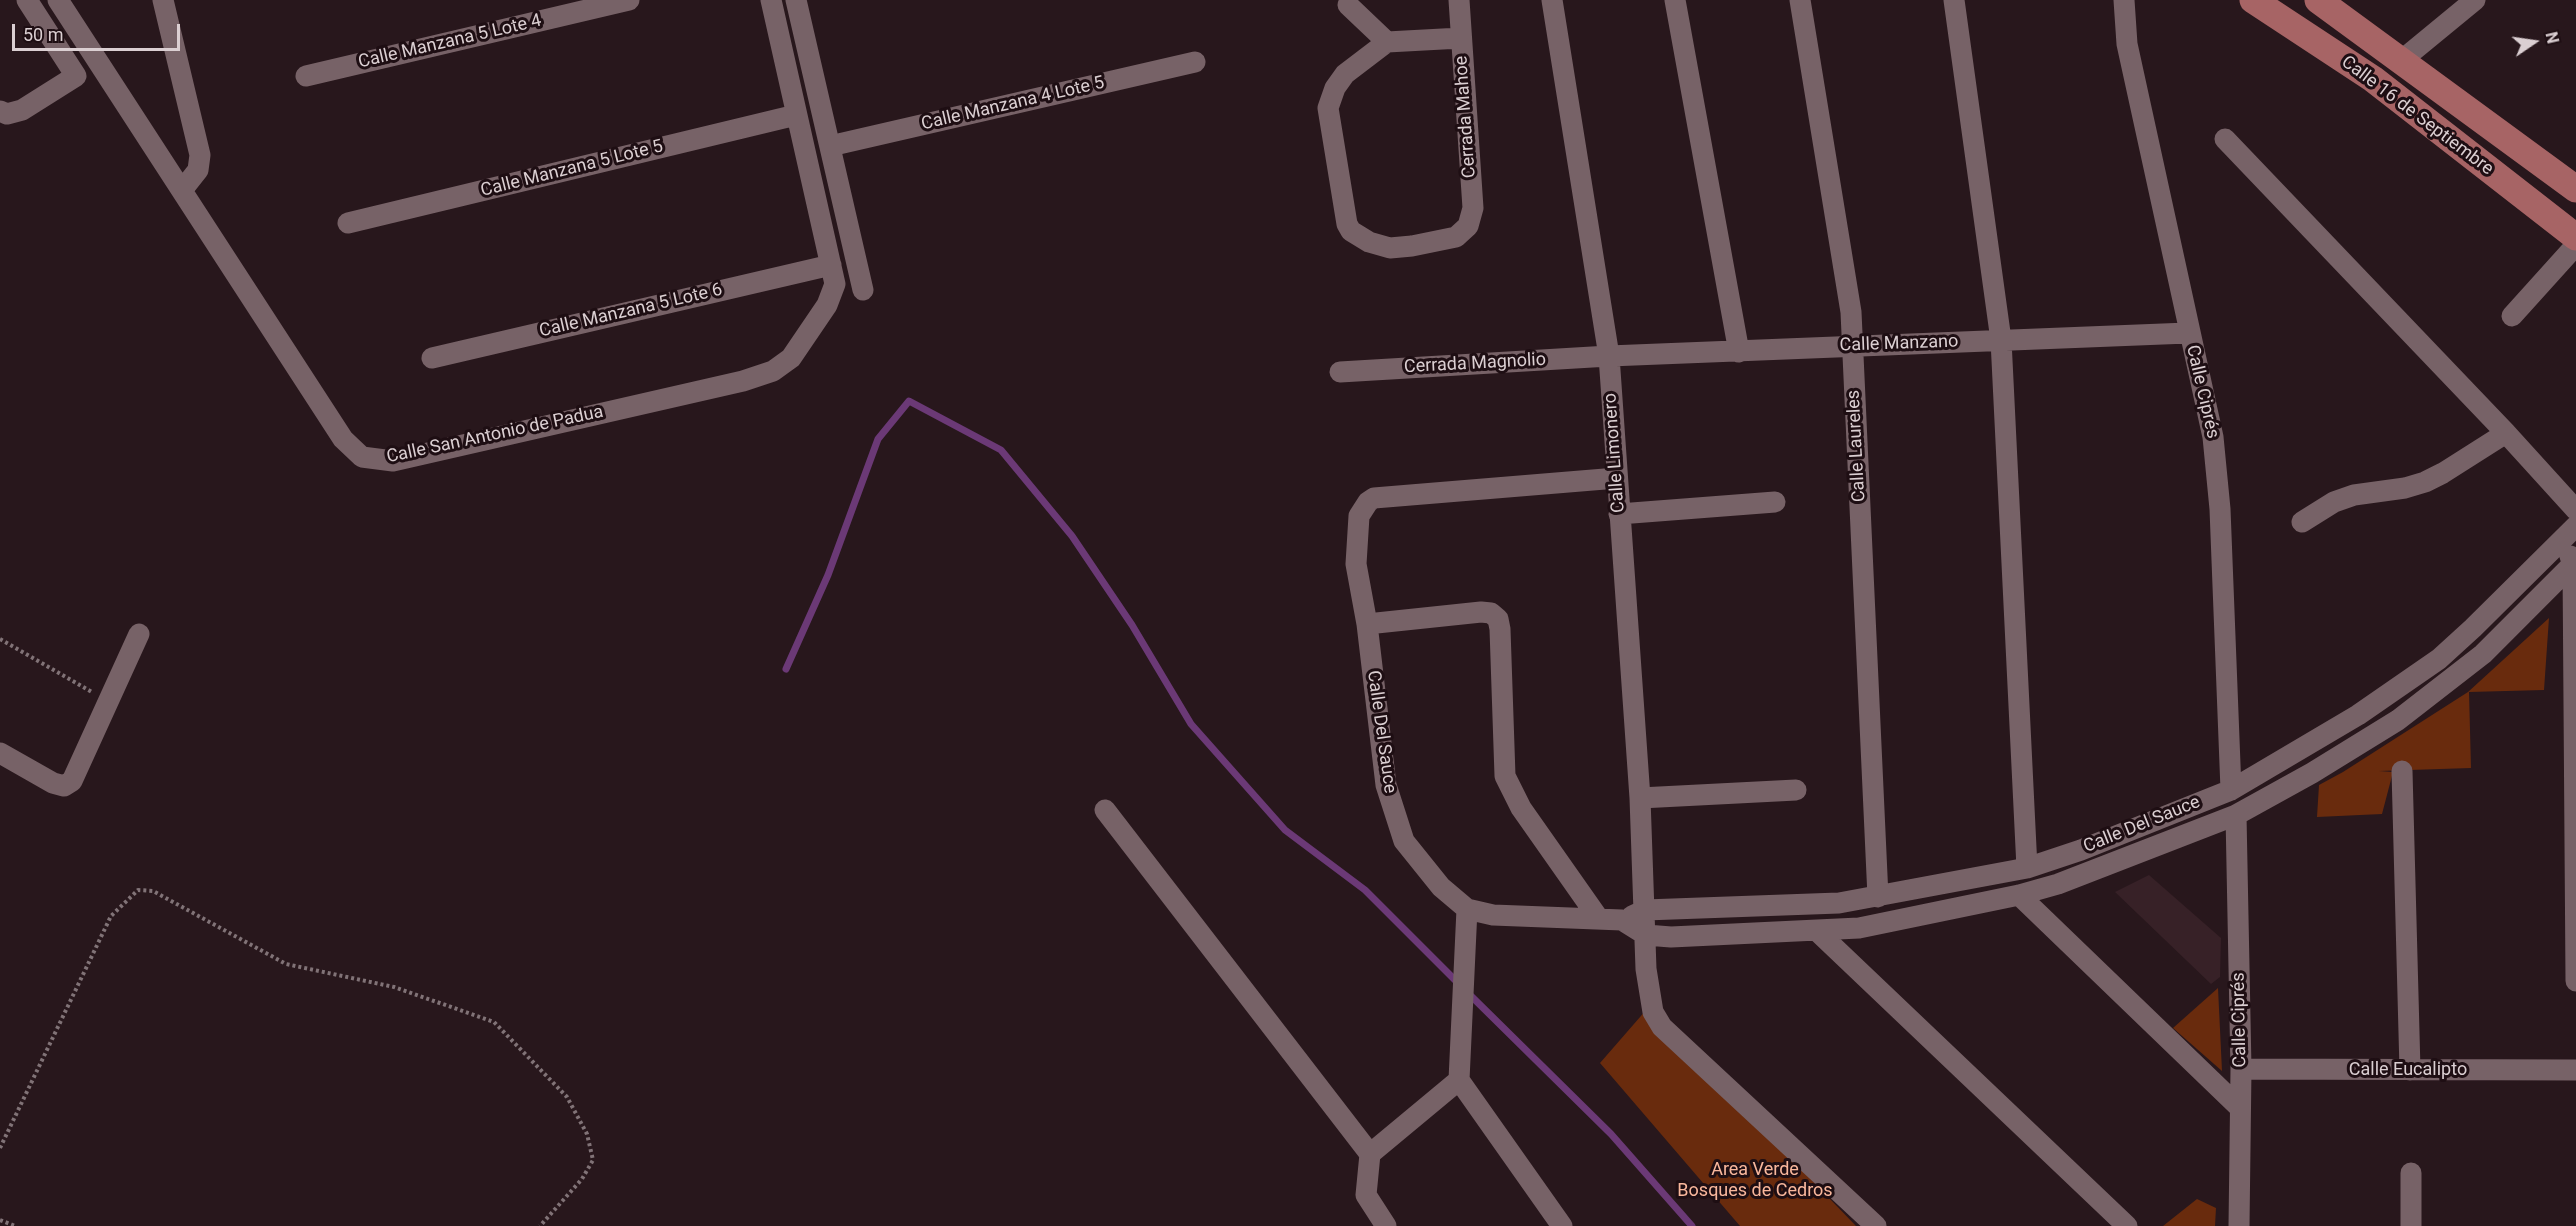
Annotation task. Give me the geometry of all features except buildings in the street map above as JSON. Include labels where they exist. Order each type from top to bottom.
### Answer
[{"type":"main road","name":"Calle 16 de Septiembre","points":[[2253,0],[2373,79],[2576,237]]},
{"type":"main road","name":"Calle 16 de Septiembre","points":[[2318,0],[2576,189]]},
{"type":"street","points":[[0,111],[7,114],[22,110],[76,75],[27,0]]},
{"type":"street","name":"Calle San Antonio de Padua","points":[[58,0],[344,439],[362,457],[378,460],[393,460],[743,381],[773,371],[791,358],[833,294],[835,284],[771,0]]},
{"type":"street","points":[[163,0],[200,155],[198,170],[183,189]]},
{"type":"street","name":"Calle Manzana 5 Lote 4","points":[[306,76],[629,0]]},
{"type":"street","points":[[796,0],[863,290]]},
{"type":"street","name":"Cerrada Mahoe","points":[[1387,42],[1345,74],[1335,88],[1328,108],[1347,224],[1351,231],[1369,242],[1390,248],[1456,237],[1464,232],[1472,219],[1473,208],[1459,0]]},
{"type":"street","name":"Calle Limonero","points":[[1552,0],[1609,356],[1640,798],[1650,998],[1653,1012],[1662,1027],[1876,1226]]},
{"type":"street","points":[[1675,0],[1739,352]]},
{"type":"street","name":"Calle Laureles","points":[[1800,0],[1841,238],[1851,312],[1878,897]]},
{"type":"street","points":[[1954,0],[2001,340],[2027,868]]},
{"type":"street","name":"Calle Ciprés","points":[[2124,0],[2127,44],[2188,333],[2205,397],[2217,472],[2231,790]]},
{"type":"street","points":[[2402,60],[2475,0]]},
{"type":"street","points":[[1347,5],[1387,42],[1461,38]]},
{"type":"street","name":"Calle Manzana 4 Lote 5","points":[[830,146],[1196,62]]},
{"type":"street","name":"Calle Manzana 5 Lote 5","points":[[348,224],[796,115]]},
{"type":"street","points":[[2225,139],[2506,433],[2576,510]]},
{"type":"street","points":[[2512,316],[2576,245]]},
{"type":"street","name":"Calle Manzana 5 Lote 6","points":[[432,358],[831,265]]},
{"type":"street","name":"Calle Manzano","points":[[1609,356],[2188,333]]},
{"type":"street","name":"Cerrada Magnolio","points":[[1340,372],[1609,356]]},
{"type":"street","points":[[2302,522],[2334,502],[2354,495],[2405,488],[2425,482],[2506,433]]},
{"type":"street","name":"Calle Del Sauce","points":[[1617,478],[1374,498],[1368,502],[1359,516],[1356,564],[1367,624],[1386,785],[1404,841],[1441,887],[1467,909],[1493,915],[1622,921],[1646,935],[1671,937],[1817,931],[1859,928],[2019,895],[2058,884],[2236,815],[2312,773],[2398,720],[2483,654],[2574,563]]},
{"type":"street","points":[[1619,514],[1775,502]]},
{"type":"street","points":[[2570,532],[2574,563],[2576,981]]},
{"type":"street","name":"Calle Del Sauce","points":[[1622,921],[1645,910],[1839,903],[2027,868],[2081,850],[2231,790],[2358,715],[2439,658],[2570,532]]},
{"type":"street","points":[[1367,624],[1481,612],[1491,613],[1498,619],[1505,776],[1521,808],[1599,919]]},
{"type":"street","points":[[0,753],[54,783],[64,786],[75,776],[139,634]]},
{"type":"street","points":[[2402,771],[2410,1070]]},
{"type":"street","points":[[1640,798],[1796,790]]},
{"type":"street","points":[[1105,810],[1370,1154],[1366,1195],[1386,1226]]},
{"type":"street","name":"Calle Ciprés","points":[[2236,815],[2241,1069],[2239,1226]]},
{"type":"street","points":[[2019,895],[2240,1108]]},
{"type":"street","points":[[1467,909],[1459,1080],[1562,1226]]},
{"type":"street","points":[[1817,931],[2127,1226]]},
{"type":"street","name":"Calle Eucalipto","points":[[2241,1069],[2576,1070]]},
{"type":"street","points":[[1370,1154],[1459,1080]]},
{"type":"street","points":[[2411,1173],[2411,1226]]},
{"type":"path","points":[[0,639],[108,702]]},
{"type":"path","points":[[0,1148],[111,916],[138,890],[153,891],[286,964],[394,987],[494,1022],[567,1097],[587,1134],[593,1160],[582,1179],[540,1226]]},
{"type":"path","points":[[0,1221],[15,1226]]},
{"type":"shaded area","points":[[2149,875],[2221,938],[2220,977],[2211,984],[2115,892]]},
{"type":"green space","points":[[2549,618],[2544,690],[2469,692],[2471,768],[2379,771],[2393,772],[2382,814],[2317,817],[2319,785],[2468,692]]},
{"type":"green space","points":[[2218,988],[2222,1071],[2173,1028]]},
{"type":"green space","name":"Area Verde Bosques de Cedros","points":[[1647,1009],[1856,1226],[1740,1226],[1600,1063]]},
{"type":"green space","points":[[2197,1199],[2216,1208],[2215,1226],[2163,1226]]},
{"type":"waterway","points":[[786,669],[828,575],[878,439],[909,401],[1001,450],[1072,536],[1132,625],[1191,724],[1285,830],[1365,890],[1459,984]]},
{"type":"waterway","points":[[1467,992],[1611,1134],[1692,1226]]}]
